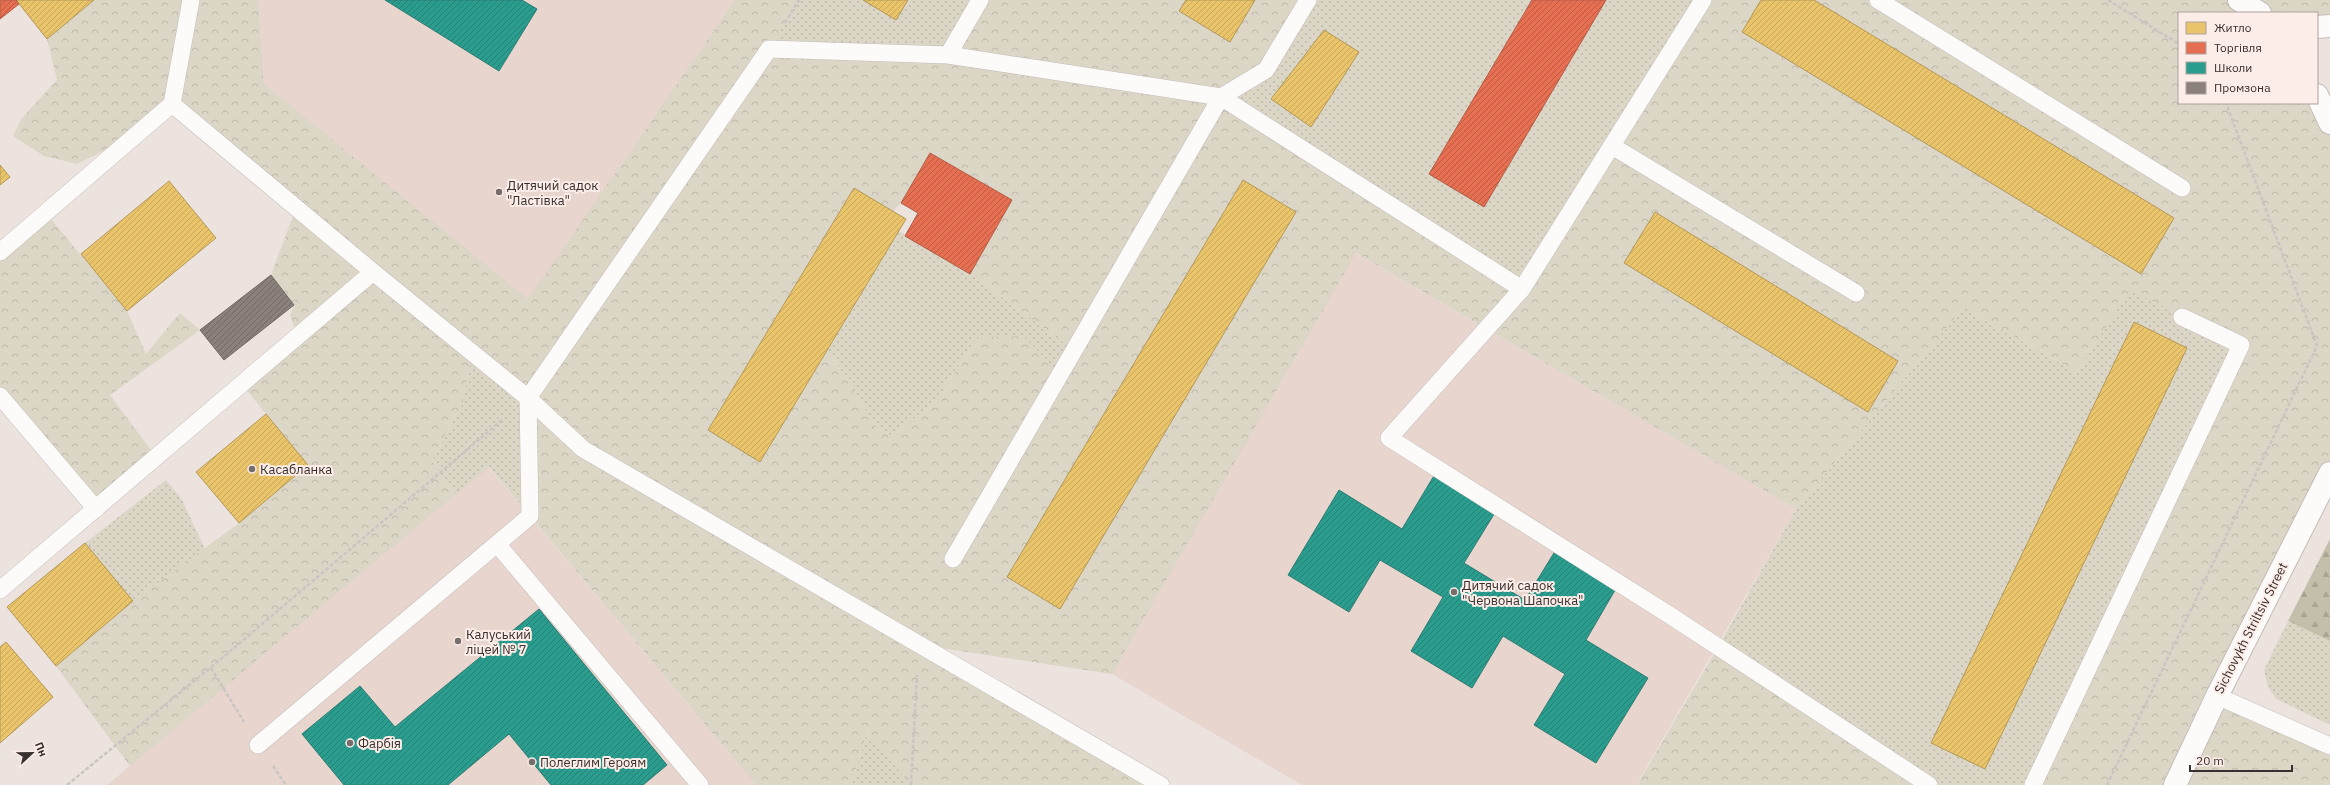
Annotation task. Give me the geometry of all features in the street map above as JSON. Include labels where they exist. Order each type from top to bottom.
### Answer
[{"type":"street","points":[[2239,0],[2258,12]]},
{"type":"street","points":[[2318,27],[2330,26]]},
{"type":"street","points":[[2318,97],[2330,123]]},
{"type":"street","name":"Sichovykh Striltsiv Street","points":[[2175,785],[2217,696],[2330,473]]},
{"type":"lane","points":[[0,252],[172,104],[191,0]]},
{"type":"lane","points":[[948,55],[980,0]]},
{"type":"lane","points":[[953,559],[1221,97],[1266,70],[1308,0]]},
{"type":"lane","points":[[1703,0],[1522,289],[1389,438],[1671,616],[1930,785]]},
{"type":"lane","points":[[1878,0],[2182,188]]},
{"type":"lane","points":[[258,745],[530,516],[528,398],[769,49],[948,55],[1221,97],[1522,289]]},
{"type":"lane","points":[[172,104],[373,272],[528,398],[583,448],[1161,785]]},
{"type":"lane","points":[[1612,146],[1856,293]]},
{"type":"lane","points":[[0,590],[373,272]]},
{"type":"lane","points":[[2033,785],[2241,345],[2182,317]]},
{"type":"lane","points":[[0,396],[96,509]]},
{"type":"lane","points":[[497,544],[700,785]]},
{"type":"lane","points":[[2217,696],[2330,746]]},
{"type":"path","points":[[2108,0],[2178,43]]},
{"type":"path","points":[[2107,785],[2317,346],[2226,104]]},
{"type":"path","points":[[67,785],[211,668],[528,398]]},
{"type":"path","points":[[911,785],[919,644]]},
{"type":"path","points":[[211,668],[258,745]]},
{"type":"shaded area","name":"Дитячий садок \"Ластівка\"","points":[[258,0],[735,0],[528,300],[264,84]]},
{"type":"shaded area","name":"Дитячий садок \"Червона Шапочка\"","points":[[1355,253],[1796,509],[1636,785],[1302,785],[1112,674]]},
{"type":"shaded area","name":"Калуський ліцей № 7","points":[[488,467],[756,785],[107,785]]},
{"type":"green space","points":[[94,0],[258,0],[264,84],[528,299],[735,0],[799,0],[769,49],[948,55],[980,0],[1186,0],[1180,11],[1230,42],[1255,0],[1308,0],[1266,70],[1222,97],[1518,286],[1703,0],[1761,0],[2141,274],[2174,218],[1814,0],[2330,0],[2330,26],[2318,27],[2318,12],[2178,12],[2178,104],[2318,104],[2330,123],[2330,476],[2221,697],[2330,746],[2330,785],[2033,785],[2241,345],[2130,290],[2077,372],[1963,308],[1796,509],[1356,253],[1112,674],[921,645],[1161,785],[911,785],[867,733],[851,785],[756,785],[530,516],[528,398],[472,352],[463,402],[432,461],[455,495],[130,766],[56,666],[133,601],[239,523],[266,414],[242,384],[298,337],[290,315],[294,305],[271,275],[296,208],[172,104],[136,135],[77,164],[44,156],[13,136],[22,118],[57,80],[47,39]],"holes":[[[930,153],[1012,200],[970,274],[1074,350],[1060,375],[1024,336],[977,337],[937,400],[892,436],[877,428],[828,350],[760,462],[708,430],[854,188],[893,211],[901,203]],[[1655,212],[1898,361],[1868,412],[1624,263]]]},
{"type":"green space","points":[[799,0],[980,0],[948,55],[769,49]]},
{"type":"green space","points":[[1308,0],[1703,0],[1522,289],[1221,97]]},
{"type":"green space","points":[[46,213],[127,311],[146,354],[180,313],[200,330],[110,395],[156,457],[96,509],[0,396],[0,252]]},
{"type":"green space","points":[[899,231],[970,274],[1074,350],[1060,376],[977,337],[937,400],[892,436],[877,428],[828,350]]},
{"type":"green space","points":[[2130,289],[2241,345],[2033,785],[1931,785],[1718,647],[1796,509],[1963,308],[2077,372]]},
{"type":"green space","points":[[472,352],[528,398],[530,516],[489,467],[455,495],[432,461],[463,402]]},
{"type":"green space","points":[[166,480],[181,498],[205,549],[133,601],[85,543]]},
{"type":"green space","points":[[2330,539],[2330,641],[2288,621]]},
{"type":"green space","points":[[2288,621],[2330,641],[2330,725],[2276,699],[2268,687],[2264,670]]},
{"type":"green space","points":[[1718,647],[1929,785],[1637,785]]},
{"type":"green space","points":[[867,733],[910,783],[911,785],[851,785]]},
{"type":"building: Житло","points":[[16,0],[94,0],[47,39]]},
{"type":"building: Житло","points":[[863,0],[908,0],[896,20]]},
{"type":"building: Житло","points":[[1186,0],[1255,0],[1230,42],[1179,11]]},
{"type":"building: Житло","points":[[1761,0],[1814,0],[2174,218],[2141,274],[1742,32]]},
{"type":"building: Житло","points":[[1324,30],[1359,52],[1311,127],[1271,99]]},
{"type":"building: Житло","points":[[0,165],[10,177],[0,185]]},
{"type":"building: Житло","points":[[1243,180],[1296,212],[1060,609],[1007,577]]},
{"type":"building: Житло","points":[[169,181],[216,238],[127,311],[81,254]]},
{"type":"building: Житло","points":[[854,188],[906,219],[760,462],[708,430]]},
{"type":"building: Житло","points":[[1655,212],[1898,361],[1868,412],[1624,263]]},
{"type":"building: Житло","points":[[2134,322],[2187,348],[1985,769],[1931,743]]},
{"type":"building: Житло","name":"Касабланка","points":[[266,414],[308,465],[239,523],[196,472]]},
{"type":"building: Житло","points":[[85,543],[133,601],[56,666],[7,607]]},
{"type":"building: Житло","points":[[6,642],[53,697],[0,743],[0,647]]},
{"type":"building: Торгівля","points":[[0,0],[16,0],[19,4],[0,19]]},
{"type":"building: Торгівля","points":[[1532,0],[1606,0],[1484,207],[1429,174]]},
{"type":"building: Торгівля","points":[[930,153],[1012,200],[970,274],[905,236],[918,213],[901,203]]},
{"type":"building: Школи","points":[[385,0],[522,0],[537,9],[499,71]]},
{"type":"building: Школи","points":[[1435,474],[1496,511],[1464,563],[1525,600],[1557,548],[1618,585],[1586,640],[1648,678],[1596,763],[1534,725],[1565,674],[1503,636],[1472,688],[1411,651],[1443,597],[1380,560],[1349,612],[1288,575],[1339,490],[1402,529]]},
{"type":"building: Школи","points":[[539,609],[667,765],[643,785],[551,785],[509,734],[448,785],[344,785],[302,734],[360,686],[395,727]]},
{"type":"building: Промзона","points":[[271,275],[294,305],[224,360],[200,330]]},
{"type":"place","name":"Дитячий садок \"Ластівка\"","points":[[499,192]]},
{"type":"place","name":"Касабланка","points":[[252,469]]},
{"type":"place","name":"Дитячий садок \"Червона Шапочка\"","points":[[1454,592]]},
{"type":"place","name":"Калуський ліцей № 7","points":[[458,641]]},
{"type":"place","name":"Фарбія","points":[[350,743]]},
{"type":"place","name":"Полеглим Героям","points":[[532,762]]}]
